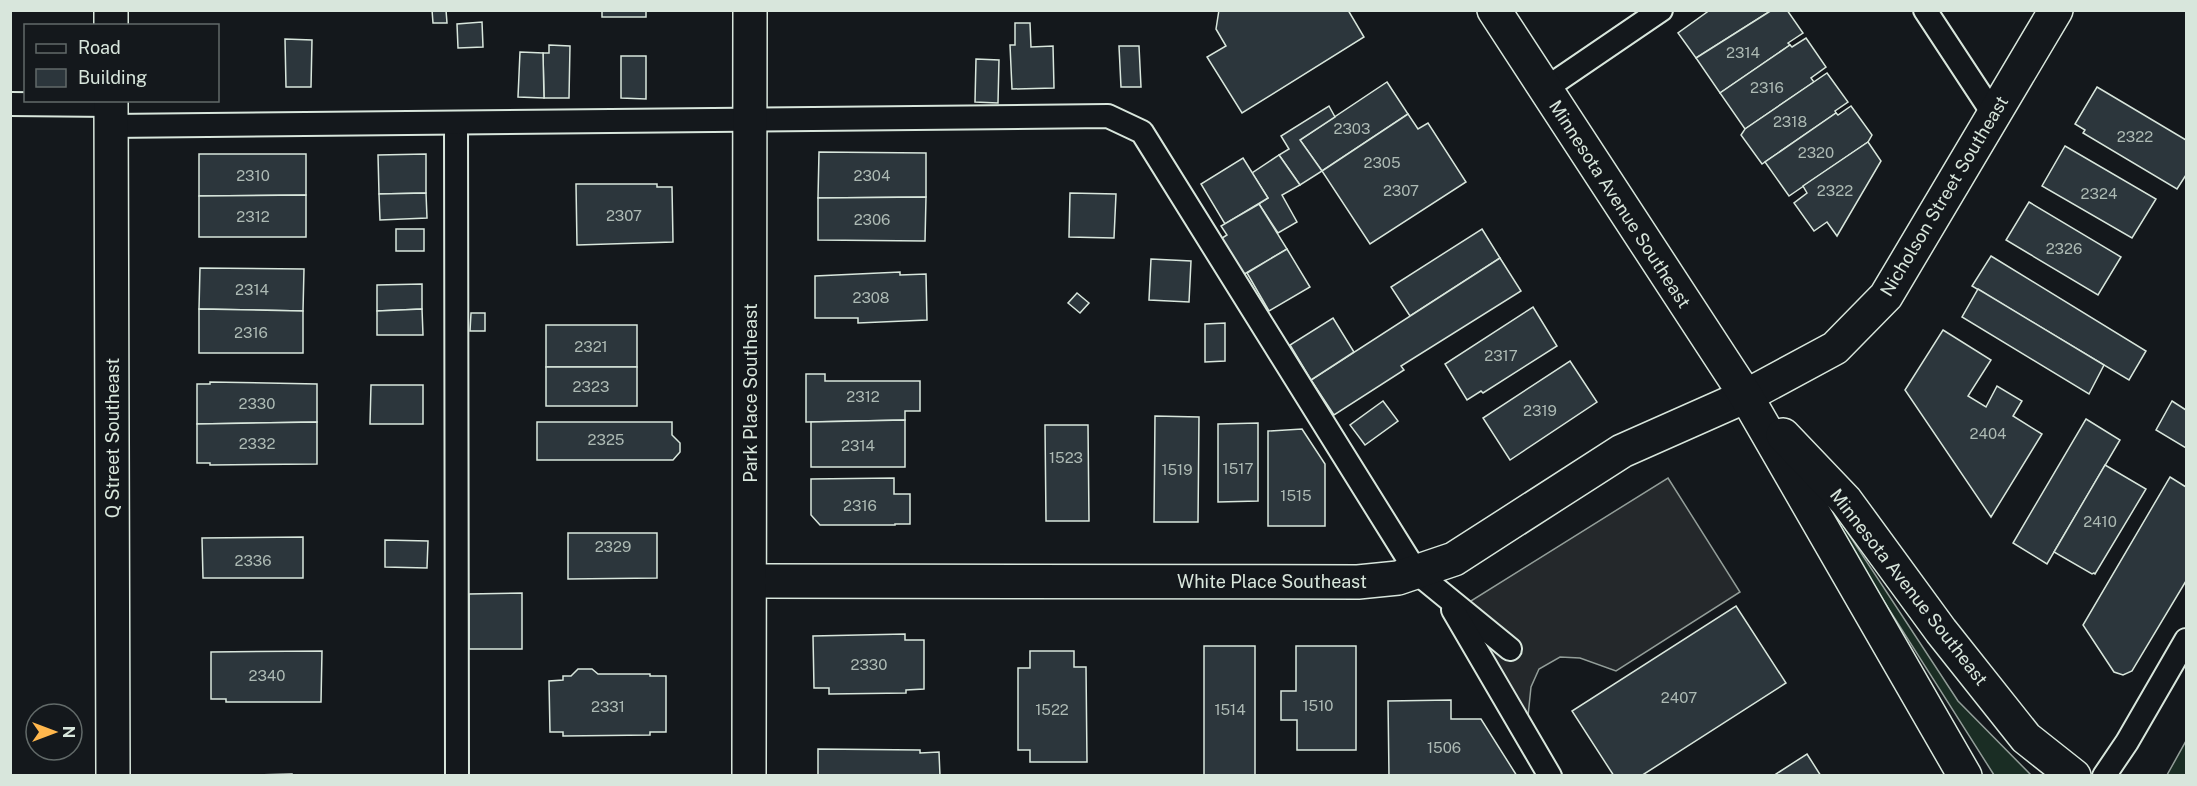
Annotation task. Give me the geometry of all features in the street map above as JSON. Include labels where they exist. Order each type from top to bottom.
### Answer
[{"type":"street","name":"Park Place Southeast","points":[[749,776],[750,10]]},
{"type":"street","name":"Minnesota Avenue Southeast","points":[[1494,10],[1746,396],[1965,776]]},
{"type":"street","name":"Nicholson Street Southeast","points":[[1746,396],[1835,348],[1886,296],[2056,10]]},
{"type":"street","name":"Q Street Southeast","points":[[111,110],[113,776]]},
{"type":"street","name":"Minnesota Avenue Southeast","points":[[1746,396],[1846,501],[1941,631],[2026,738],[2074,776]]},
{"type":"street","name":"White Place Southeast","points":[[750,581],[1358,582],[1398,578],[1454,559],[1622,451],[1746,396]]},
{"type":"lane","points":[[1545,89],[1661,10]]},
{"type":"lane","points":[[1925,10],[1994,115]]},
{"type":"lane","points":[[10,104],[456,123],[1108,116],[1142,132],[1417,573],[1510,649]]},
{"type":"lane","points":[[456,123],[457,776]]},
{"type":"lane","points":[[1445,596],[1550,776]]},
{"type":"lane","points":[[2104,776],[2127,742],[2187,640]]},
{"type":"green space","points":[[1825,498],[1958,701],[2031,775],[1994,775],[1821,502]]},
{"type":"green space","points":[[2186,741],[2186,775],[2167,775]]},
{"type":"shaded area","points":[[1668,478],[1740,592],[1616,671],[1580,658],[1560,657],[1539,669],[1531,687],[1528,716],[1458,609]]},
{"type":"building","points":[[432,10],[446,10],[447,23],[433,23]]},
{"type":"building","points":[[602,10],[646,10],[646,17],[602,17]]},
{"type":"building","points":[[1219,10],[1348,10],[1364,37],[1242,113],[1207,57],[1226,46],[1216,29]]},
{"type":"building","points":[[1710,10],[1772,10],[1696,58],[1678,33]]},
{"type":"building","points":[[1772,10],[1787,10],[1803,33],[1788,43],[1790,45],[1720,93],[1696,58]]},
{"type":"building","points":[[482,22],[483,47],[458,48],[457,24]]},
{"type":"building","points":[[1015,23],[1030,23],[1031,47],[1053,46],[1054,88],[1012,89],[1010,45],[1015,45]]},
{"type":"building","points":[[1806,38],[1826,67],[1811,78],[1814,82],[1745,129],[1720,93],[1790,45],[1792,47]]},
{"type":"building","points":[[285,39],[312,40],[311,87],[286,87]]},
{"type":"building","points":[[549,45],[570,46],[569,98],[544,98],[543,53],[549,53]]},
{"type":"building","points":[[1119,46],[1139,46],[1141,87],[1121,87]]},
{"type":"building","points":[[520,52],[543,53],[544,98],[518,97]]},
{"type":"building","points":[[621,56],[646,56],[646,99],[621,98]]},
{"type":"building","points":[[976,59],[999,60],[998,103],[975,102]]},
{"type":"building","points":[[1827,73],[1848,102],[1835,111],[1836,113],[1762,164],[1741,135],[1745,129]]},
{"type":"building","points":[[1387,82],[1408,114],[1322,171],[1300,140]]},
{"type":"building","points":[[2097,87],[2186,140],[2186,175],[2177,189],[2083,133],[2085,130],[2075,124]]},
{"type":"building","points":[[1329,106],[1335,117],[1300,140],[1322,171],[1300,185],[1279,155],[1289,149],[1281,136]]},
{"type":"building","points":[[1851,106],[1872,135],[1868,142],[1789,196],[1765,162],[1836,113],[1838,115]]},
{"type":"building","points":[[1408,114],[1418,129],[1428,123],[1466,182],[1370,244],[1322,171]]},
{"type":"building","points":[[1868,142],[1881,161],[1837,236],[1827,222],[1814,231],[1794,203],[1807,193],[1803,186]]},
{"type":"building","points":[[2065,146],[2156,199],[2132,238],[2042,186]]},
{"type":"building","points":[[819,152],[926,153],[926,197],[818,198]]},
{"type":"building","points":[[199,154],[306,154],[306,195],[199,196]]},
{"type":"building","points":[[426,154],[426,193],[379,194],[378,155]]},
{"type":"building","points":[[1279,155],[1300,185],[1282,195],[1297,222],[1278,233],[1259,204],[1268,198],[1252,173]]},
{"type":"building","points":[[1243,158],[1268,198],[1225,224],[1201,184]]},
{"type":"building","points":[[576,184],[657,184],[657,187],[672,187],[673,242],[577,245]]},
{"type":"building","points":[[426,193],[427,218],[380,220],[379,194]]},
{"type":"building","points":[[1070,193],[1116,194],[1114,238],[1069,237]]},
{"type":"building","points":[[306,195],[306,237],[199,237],[199,196]]},
{"type":"building","points":[[926,197],[925,241],[818,240],[818,198]]},
{"type":"building","points":[[2029,202],[2121,257],[2098,295],[2006,240]]},
{"type":"building","points":[[1259,204],[1287,249],[1241,276],[1219,240],[1227,235],[1221,226]]},
{"type":"building","points":[[396,229],[424,229],[424,251],[396,251]]},
{"type":"building","points":[[1482,229],[1500,258],[1410,316],[1391,287]]},
{"type":"building","points":[[1287,249],[1310,287],[1269,311],[1247,273]]},
{"type":"building","points":[[1991,256],[2146,351],[2129,380],[1972,286]]},
{"type":"building","points":[[1500,258],[1521,291],[1401,366],[1404,370],[1334,415],[1311,380]]},
{"type":"building","points":[[1151,259],[1191,261],[1189,302],[1149,300]]},
{"type":"building","points":[[200,268],[304,269],[303,311],[199,309]]},
{"type":"building","points":[[900,272],[900,275],[926,274],[927,320],[858,323],[858,318],[815,318],[815,276]]},
{"type":"building","points":[[422,284],[422,309],[377,311],[377,285]]},
{"type":"building","points":[[1978,289],[2104,365],[2089,394],[1962,317]]},
{"type":"building","points":[[1077,293],[1089,303],[1080,313],[1068,303]]},
{"type":"building","points":[[1533,307],[1557,346],[1483,393],[1481,391],[1467,400],[1445,364]]},
{"type":"building","points":[[199,309],[303,311],[303,353],[199,353]]},
{"type":"building","points":[[422,309],[423,335],[377,335],[377,311]]},
{"type":"building","points":[[471,313],[485,313],[485,331],[470,331]]},
{"type":"building","points":[[1333,318],[1354,352],[1311,380],[1290,345]]},
{"type":"building","points":[[1225,323],[1225,361],[1205,362],[1205,324]]},
{"type":"building","points":[[546,325],[637,325],[637,367],[546,367]]},
{"type":"building","points":[[1943,330],[1991,360],[1968,396],[1986,407],[1997,386],[2022,401],[2013,416],[2042,434],[1991,517],[1905,390]]},
{"type":"building","points":[[1570,361],[1597,402],[1510,460],[1483,418]]},
{"type":"building","points":[[546,367],[637,367],[637,406],[546,406]]},
{"type":"building","points":[[806,374],[825,374],[825,381],[920,381],[920,411],[905,411],[905,420],[806,422]]},
{"type":"building","points":[[210,382],[317,384],[317,422],[197,424],[197,384],[210,384]]},
{"type":"building","points":[[371,385],[423,385],[423,424],[370,424]]},
{"type":"building","points":[[1383,401],[1398,421],[1365,445],[1350,425]]},
{"type":"building","points":[[2172,401],[2186,410],[2186,448],[2156,430]]},
{"type":"building","points":[[1155,416],[1199,417],[1198,522],[1154,522]]},
{"type":"building","points":[[2086,419],[2120,440],[2047,564],[2013,543]]},
{"type":"building","points":[[905,420],[905,467],[811,467],[811,422]]},
{"type":"building","points":[[317,422],[317,464],[210,465],[210,463],[197,463],[197,424]]},
{"type":"building","points":[[537,422],[672,422],[672,435],[680,443],[680,452],[673,460],[537,460]]},
{"type":"building","points":[[1258,423],[1258,501],[1218,502],[1218,424]]},
{"type":"building","points":[[1045,425],[1088,425],[1089,521],[1046,521]]},
{"type":"building","points":[[1302,429],[1325,464],[1325,526],[1268,526],[1268,431]]},
{"type":"building","points":[[2105,465],[2146,489],[2095,574],[2092,574],[2054,552]]},
{"type":"building","points":[[2170,477],[2186,487],[2186,581],[2132,671],[2123,675],[2114,672],[2083,625]]},
{"type":"building","points":[[894,478],[894,494],[910,494],[910,524],[820,525],[811,515],[811,479]]},
{"type":"building","points":[[568,533],[657,533],[657,578],[568,579]]},
{"type":"building","points":[[303,537],[303,578],[203,578],[202,538]]},
{"type":"building","points":[[385,540],[428,541],[427,568],[385,567]]},
{"type":"building","points":[[522,593],[522,649],[469,649],[469,594]]},
{"type":"building","points":[[1736,606],[1786,683],[1641,776],[1614,776],[1572,711]]},
{"type":"building","points":[[905,634],[905,640],[924,640],[924,689],[906,690],[906,693],[829,694],[829,688],[814,688],[813,636]]},
{"type":"building","points":[[1204,646],[1255,646],[1255,776],[1204,776]]},
{"type":"building","points":[[1296,646],[1356,646],[1356,750],[1297,750],[1297,720],[1281,720],[1281,691],[1296,691]]},
{"type":"building","points":[[322,651],[321,702],[226,702],[226,699],[211,699],[211,652]]},
{"type":"building","points":[[1030,651],[1074,651],[1074,667],[1086,667],[1087,762],[1030,762],[1030,750],[1018,750],[1018,668],[1030,668]]},
{"type":"building","points":[[578,669],[592,669],[598,674],[666,676],[666,732],[650,732],[650,735],[563,736],[563,732],[550,732],[549,681],[563,680],[563,676],[571,676]]},
{"type":"building","points":[[1451,700],[1451,719],[1481,719],[1517,776],[1389,776],[1388,701]]},
{"type":"building","points":[[818,749],[939,752],[940,776],[818,776]]},
{"type":"building","points":[[1807,754],[1821,776],[1773,776]]},
{"type":"building","points":[[292,774],[292,776],[214,776]]}]
